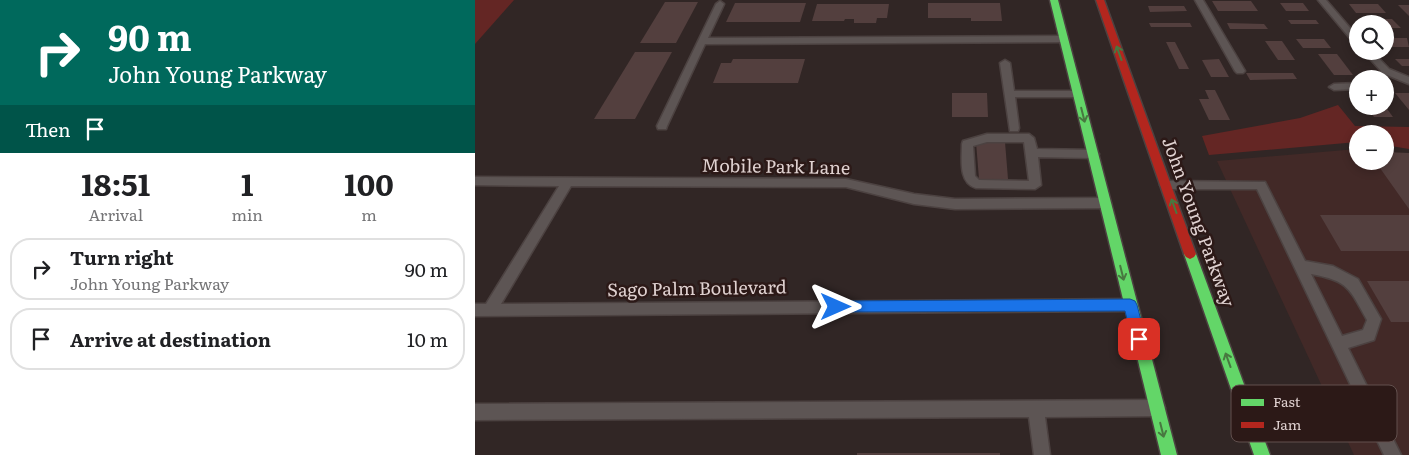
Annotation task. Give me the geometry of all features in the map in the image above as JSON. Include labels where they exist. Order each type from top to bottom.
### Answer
[{"type":"highway","points":[[1054,0],[1169,455]]},
{"type":"highway","name":"John Young Parkway","points":[[1100,0],[1237,385]]},
{"type":"highway","name":"John Young Parkway","points":[[1257,442],[1262,455]]},
{"type":"lane","points":[[1199,0],[1240,71]]},
{"type":"lane","points":[[1322,0],[1349,32]]},
{"type":"lane","points":[[662,126],[721,4]]},
{"type":"lane","points":[[702,41],[1063,39]]},
{"type":"lane","points":[[1376,60],[1385,70]]},
{"type":"lane","points":[[1005,63],[1014,128]]},
{"type":"lane","points":[[1394,74],[1409,81]]},
{"type":"lane","points":[[1334,87],[1349,86]]},
{"type":"lane","points":[[1009,94],[1077,94]]},
{"type":"lane","points":[[987,138],[1029,138],[1032,153],[1035,185],[976,184],[969,177],[967,144],[987,138]]},
{"type":"lane","points":[[1032,153],[1093,154]]},
{"type":"lane","name":"Mobile Park Lane","points":[[475,182],[846,183],[913,199],[955,204],[1105,202]]},
{"type":"lane","points":[[490,310],[567,182]]},
{"type":"lane","points":[[1166,185],[1261,185],[1359,385]]},
{"type":"lane","points":[[1301,266],[1333,272],[1353,283],[1374,319],[1369,335],[1339,344]]},
{"type":"lane","name":"Sago Palm Boulevard","points":[[475,310],[1130,305]]},
{"type":"lane","points":[[1036,408],[1042,455]]},
{"type":"lane","points":[[475,412],[1157,408]]},
{"type":"lane","points":[[1387,442],[1393,455]]},
{"type":"shaded area","points":[[475,0],[514,0],[475,44]]},
{"type":"shaded area","points":[[1338,105],[1354,125],[1349,125],[1349,143],[1209,155],[1202,136],[1300,118]]},
{"type":"shaded area","points":[[1394,127],[1409,127],[1409,149],[1394,146]]},
{"type":"shaded area","points":[[1349,150],[1349,170],[1394,170],[1394,152],[1409,155],[1409,455],[1354,455],[1348,442],[1397,442],[1397,385],[1321,385],[1217,161]]},
{"type":"building","points":[[1212,1],[1251,1],[1258,11],[1218,11]]},
{"type":"building","points":[[665,2],[698,2],[676,43],[640,43]]},
{"type":"building","points":[[735,3],[806,3],[800,22],[726,22]]},
{"type":"building","points":[[928,3],[1000,3],[1002,21],[971,21],[971,18],[928,18]]},
{"type":"building","points":[[1280,3],[1303,3],[1309,11],[1286,11]]},
{"type":"building","points":[[817,4],[889,4],[887,18],[877,18],[876,23],[854,23],[854,19],[845,19],[844,21],[812,21]]},
{"type":"building","points":[[1349,4],[1378,4],[1386,13],[1356,13]]},
{"type":"building","points":[[1398,5],[1409,5],[1409,16]]},
{"type":"building","points":[[1148,6],[1184,6],[1187,11],[1150,12]]},
{"type":"building","points":[[1288,20],[1316,20],[1319,24],[1291,24]]},
{"type":"building","points":[[1394,21],[1401,28],[1394,28]]},
{"type":"building","points":[[1149,23],[1190,23],[1192,27],[1151,27]]},
{"type":"building","points":[[1227,23],[1264,24],[1268,29],[1230,29]]},
{"type":"building","points":[[1394,38],[1407,38],[1409,47],[1394,47]]},
{"type":"building","points":[[1296,39],[1324,39],[1331,48],[1303,48]]},
{"type":"building","points":[[1265,41],[1282,41],[1295,60],[1278,60]]},
{"type":"building","points":[[1166,42],[1175,42],[1189,69],[1179,69]]},
{"type":"building","points":[[635,52],[672,52],[635,119],[594,119]]},
{"type":"building","points":[[1318,54],[1337,54],[1349,70],[1349,75],[1334,75]]},
{"type":"building","points":[[733,59],[805,59],[798,83],[713,83],[721,63],[731,63]]},
{"type":"building","points":[[1219,59],[1229,77],[1211,77],[1202,60]]},
{"type":"building","points":[[1395,59],[1409,59],[1409,66],[1402,66]]},
{"type":"building","points":[[1246,73],[1293,73],[1297,79],[1250,80]]},
{"type":"building","points":[[1205,90],[1215,90],[1230,120],[1209,120],[1199,99],[1209,99]]},
{"type":"building","points":[[952,93],[987,93],[988,117],[952,117]]},
{"type":"building","points":[[1395,93],[1409,93],[1409,110]]},
{"type":"building","points":[[1373,115],[1392,115],[1393,117],[1374,117]]},
{"type":"building","points":[[976,142],[1005,142],[1008,179],[979,179]]},
{"type":"building","points":[[1394,152],[1409,153],[1409,209],[1381,170],[1394,170]]},
{"type":"building","points":[[1320,215],[1409,215],[1409,251],[1341,251]]},
{"type":"building","points":[[1367,281],[1409,281],[1409,322],[1391,322]]},
{"type":"building","points":[[857,453],[1000,453],[1000,455],[857,455]]},
{"type":"traffic: fast","points":[[1054,0],[1169,455]]},
{"type":"traffic: fast","points":[[1190,254],[1237,385]]},
{"type":"traffic: fast","points":[[1257,442],[1262,455]]},
{"type":"traffic: jam","points":[[1100,0],[1190,254]]},
{"type":"route","points":[[836,307],[1130,305],[1139,339]]}]
